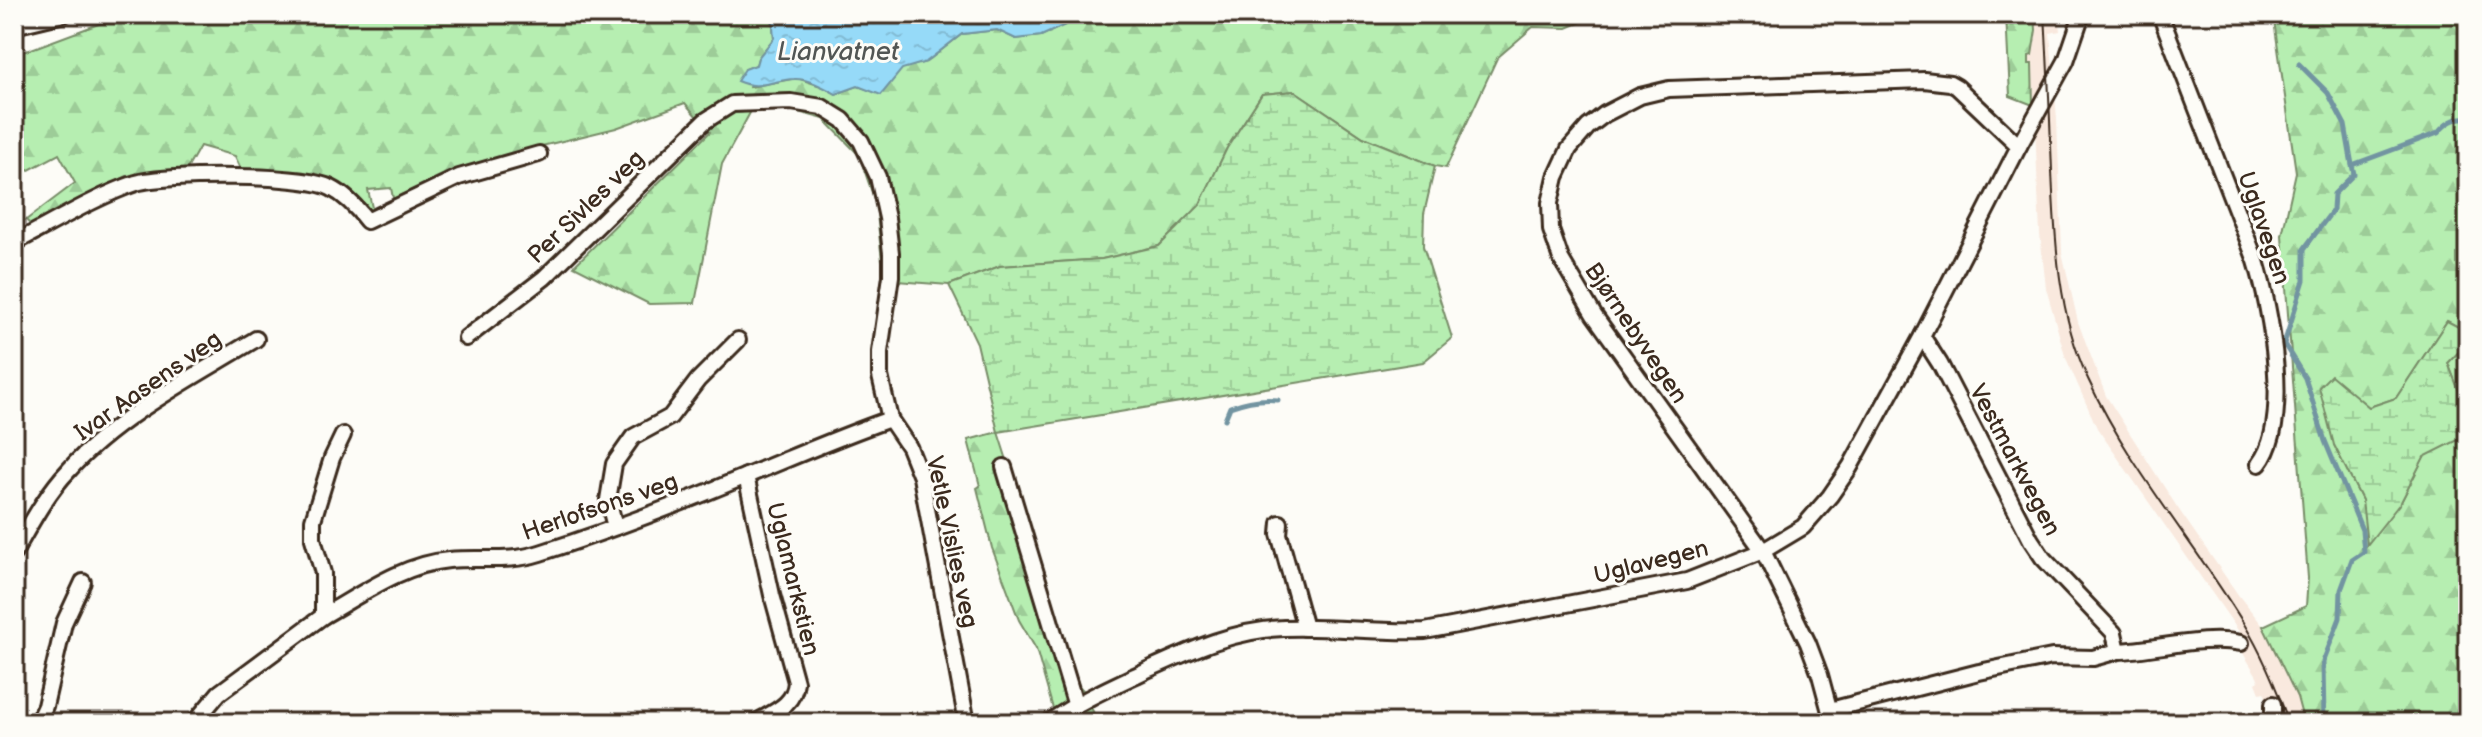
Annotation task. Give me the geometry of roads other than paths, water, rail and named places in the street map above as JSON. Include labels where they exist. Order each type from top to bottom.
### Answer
[{"type":"street","points":[[14,26],[64,14]]},
{"type":"street","name":"Uglavegen","points":[[1048,723],[1075,703],[1210,642],[1246,631],[1305,628],[1425,631],[1687,581],[1763,551],[1803,527],[1850,467],[1922,336],[2066,61],[2082,14]]},
{"type":"street","name":"Uglavegen","points":[[2160,14],[2265,291],[2274,342],[2275,418],[2272,442],[2259,464]]},
{"type":"street","name":"Bjørnebyvegen","points":[[2019,146],[1950,83],[1924,80],[1669,89],[1640,96],[1605,114],[1588,127],[1569,149],[1556,177],[1550,203],[1551,230],[1561,259],[1594,315],[1763,551],[1808,643],[1832,717],[2023,663],[2052,657],[2093,658],[2118,651]]},
{"type":"street","name":"Vetle Vislies veg","points":[[732,104],[791,102],[822,107],[843,120],[861,141],[878,177],[887,218],[891,276],[880,352],[880,376],[890,419],[909,447],[921,477],[967,723]]},
{"type":"street","name":"Per Sivles veg","points":[[466,338],[544,278],[705,121],[732,104]]},
{"type":"street","points":[[14,243],[125,187],[152,179],[211,177],[319,183],[337,192],[367,221],[459,177],[539,154]]},
{"type":"street","name":"Vestmarkvegen","points":[[1922,336],[1940,364],[2031,540],[2043,558],[2114,633],[2118,651]]},
{"type":"street","name":"Ivar Aasens veg","points":[[14,553],[69,469],[159,399],[256,339]]},
{"type":"street","points":[[615,527],[608,500],[614,464],[633,437],[670,417],[698,380],[738,340]]},
{"type":"street","name":"Herlofsons veg","points":[[323,616],[421,565],[450,560],[510,560],[536,555],[890,419]]},
{"type":"street","points":[[194,723],[219,693],[323,616],[323,573],[313,539],[313,520],[332,458],[343,435]]},
{"type":"street","points":[[1004,467],[1075,703]]},
{"type":"street","name":"Uglamarkstien","points":[[746,476],[772,595],[795,677],[795,692],[788,704],[755,723]]},
{"type":"street","points":[[1280,523],[1279,534],[1305,628]]},
{"type":"street","points":[[37,723],[45,706],[64,623],[83,582]]},
{"type":"street","points":[[2118,651],[2201,642],[2241,643]]},
{"type":"street","points":[[2273,704],[2273,723]]},
{"type":"water","name":"Lianvatnet","points":[[772,14],[1085,14],[1041,36],[1016,39],[997,30],[962,34],[926,62],[902,69],[881,95],[858,86],[836,94],[799,79],[759,85],[737,81],[745,69],[756,65],[774,38]]},
{"type":"waterway","points":[[2299,64],[2328,93],[2345,125],[2352,165]]},
{"type":"waterway","points":[[2324,723],[2323,662],[2340,618],[2341,590],[2352,560],[2364,552],[2362,530],[2325,441],[2305,378],[2284,344],[2304,280],[2304,249],[2333,210],[2334,194],[2354,174],[2352,165],[2438,133],[2455,119],[2468,118]]},
{"type":"waterway","points":[[1225,419],[1230,407],[1254,400],[1278,400]]},
{"type":"tram line","points":[[2045,14],[2057,251],[2064,304],[2078,355],[2122,443],[2251,636],[2289,723]]}]
